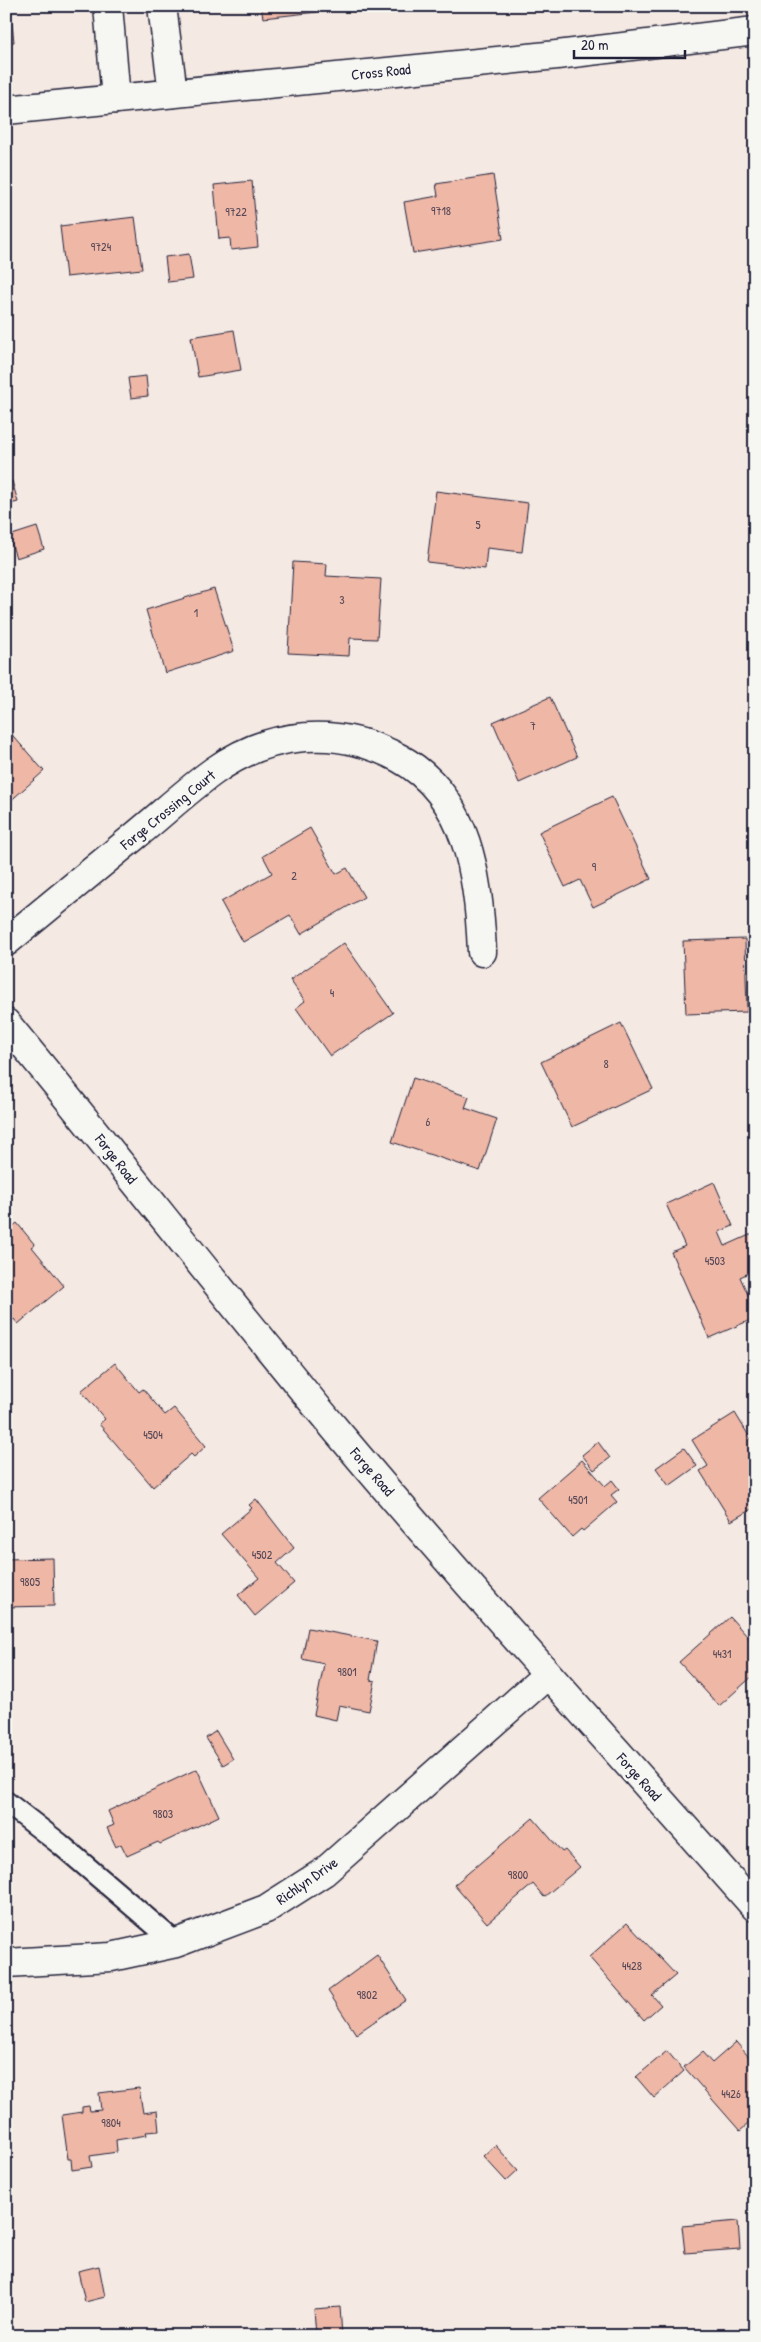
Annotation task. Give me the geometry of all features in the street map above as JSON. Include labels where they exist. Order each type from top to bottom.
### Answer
[{"type":"street","points":[[108,6],[116,99]]},
{"type":"street","points":[[162,6],[173,93]]},
{"type":"street","name":"Cross Road","points":[[6,110],[557,55],[755,32]]},
{"type":"street","name":"Forge Crossing Court","points":[[6,942],[214,770],[256,748],[290,739],[322,735],[352,739],[379,747],[416,767],[444,794],[464,831],[480,917],[482,952]]},
{"type":"street","name":"Forge Road","points":[[6,1023],[296,1382],[547,1676],[755,1907]]},
{"type":"street","name":"Richlyn Drive","points":[[6,1963],[111,1957],[176,1943],[266,1909],[324,1872],[547,1676]]},
{"type":"lane","points":[[6,1802],[60,1844],[176,1943]]},
{"type":"building","points":[[6,6],[10,6],[14,42],[6,43]]},
{"type":"building","points":[[261,6],[316,6],[317,12],[263,18]]},
{"type":"building","points":[[493,175],[503,239],[413,253],[404,202],[438,196],[436,184]]},
{"type":"building","points":[[252,181],[258,247],[231,250],[230,238],[219,239],[214,185]]},
{"type":"building","points":[[135,217],[142,269],[66,277],[60,226]]},
{"type":"building","points":[[189,254],[193,279],[168,282],[165,257]]},
{"type":"building","points":[[234,330],[241,370],[198,377],[191,337]]},
{"type":"building","points":[[146,376],[148,396],[131,398],[128,378]]},
{"type":"building","points":[[12,481],[18,502],[6,505],[6,483]]},
{"type":"building","points":[[436,491],[528,503],[522,552],[487,548],[485,569],[427,562]]},
{"type":"building","points":[[37,527],[44,549],[16,558],[9,536]]},
{"type":"building","points":[[293,562],[327,564],[326,576],[381,579],[377,639],[350,638],[349,656],[288,653]]},
{"type":"building","points":[[214,589],[234,651],[165,673],[146,610]]},
{"type":"building","points":[[550,697],[577,757],[519,783],[493,722]]},
{"type":"building","points":[[6,728],[44,771],[6,805]]},
{"type":"building","points":[[612,797],[651,879],[593,907],[580,880],[565,887],[539,832]]},
{"type":"building","points":[[310,828],[336,874],[347,868],[364,897],[301,934],[290,915],[243,942],[221,902],[272,873],[263,856]]},
{"type":"building","points":[[745,939],[747,1012],[686,1014],[683,941]]},
{"type":"building","points":[[344,943],[393,1013],[330,1056],[296,1008],[305,1001],[290,980]]},
{"type":"building","points":[[621,1023],[653,1089],[572,1127],[541,1062]]},
{"type":"building","points":[[413,1078],[469,1097],[465,1108],[497,1119],[480,1171],[392,1142]]},
{"type":"building","points":[[714,1182],[733,1226],[719,1232],[725,1246],[754,1233],[755,1235],[755,1270],[740,1277],[749,1297],[752,1295],[755,1301],[755,1318],[709,1338],[671,1252],[685,1246],[666,1204]]},
{"type":"building","points":[[17,1223],[35,1245],[32,1247],[64,1286],[18,1324],[14,1319],[6,1326],[6,1232]]},
{"type":"building","points":[[115,1363],[139,1392],[143,1389],[165,1415],[174,1408],[206,1446],[194,1457],[191,1454],[153,1487],[99,1424],[105,1419],[81,1391]]},
{"type":"building","points":[[735,1413],[755,1446],[755,1507],[731,1521],[700,1471],[708,1466],[692,1440]]},
{"type":"building","points":[[598,1442],[610,1458],[594,1470],[582,1455]]},
{"type":"building","points":[[684,1448],[697,1466],[669,1486],[656,1468]]},
{"type":"building","points":[[582,1460],[605,1486],[612,1480],[619,1489],[611,1495],[617,1502],[583,1531],[581,1529],[572,1537],[538,1498]]},
{"type":"building","points":[[256,1499],[294,1548],[277,1563],[294,1583],[255,1616],[238,1595],[259,1578],[221,1534],[252,1508],[249,1505]]},
{"type":"building","points":[[53,1558],[54,1606],[6,1607],[6,1559]]},
{"type":"building","points":[[730,1617],[755,1645],[755,1674],[719,1706],[679,1662]]},
{"type":"building","points":[[308,1628],[377,1641],[370,1680],[375,1681],[369,1711],[339,1705],[336,1720],[314,1715],[324,1664],[302,1659]]},
{"type":"building","points":[[216,1731],[233,1759],[223,1765],[206,1738]]},
{"type":"building","points":[[197,1769],[219,1816],[160,1844],[158,1842],[127,1856],[121,1844],[116,1847],[107,1828],[114,1825],[108,1811]]},
{"type":"building","points":[[533,1818],[562,1852],[565,1850],[580,1867],[544,1897],[533,1884],[487,1923],[454,1885]]},
{"type":"building","points":[[627,1923],[676,1975],[652,1995],[661,2005],[644,2020],[589,1957]]},
{"type":"building","points":[[377,1955],[406,2000],[356,2034],[328,1991]]},
{"type":"building","points":[[736,2042],[755,2064],[755,2118],[740,2131],[684,2067],[702,2052],[712,2063]]},
{"type":"building","points":[[667,2051],[684,2071],[654,2098],[636,2077]]},
{"type":"building","points":[[139,2088],[143,2113],[157,2111],[159,2131],[146,2132],[147,2135],[116,2140],[117,2152],[90,2156],[92,2167],[72,2170],[71,2159],[68,2159],[62,2115],[82,2112],[82,2107],[89,2106],[90,2111],[101,2110],[99,2093]]},
{"type":"building","points":[[495,2145],[518,2170],[506,2181],[483,2156]]},
{"type":"building","points":[[738,2221],[740,2249],[685,2253],[682,2226]]},
{"type":"building","points":[[99,2266],[105,2297],[85,2302],[78,2271]]},
{"type":"building","points":[[340,2307],[342,2336],[316,2336],[314,2309]]}]
